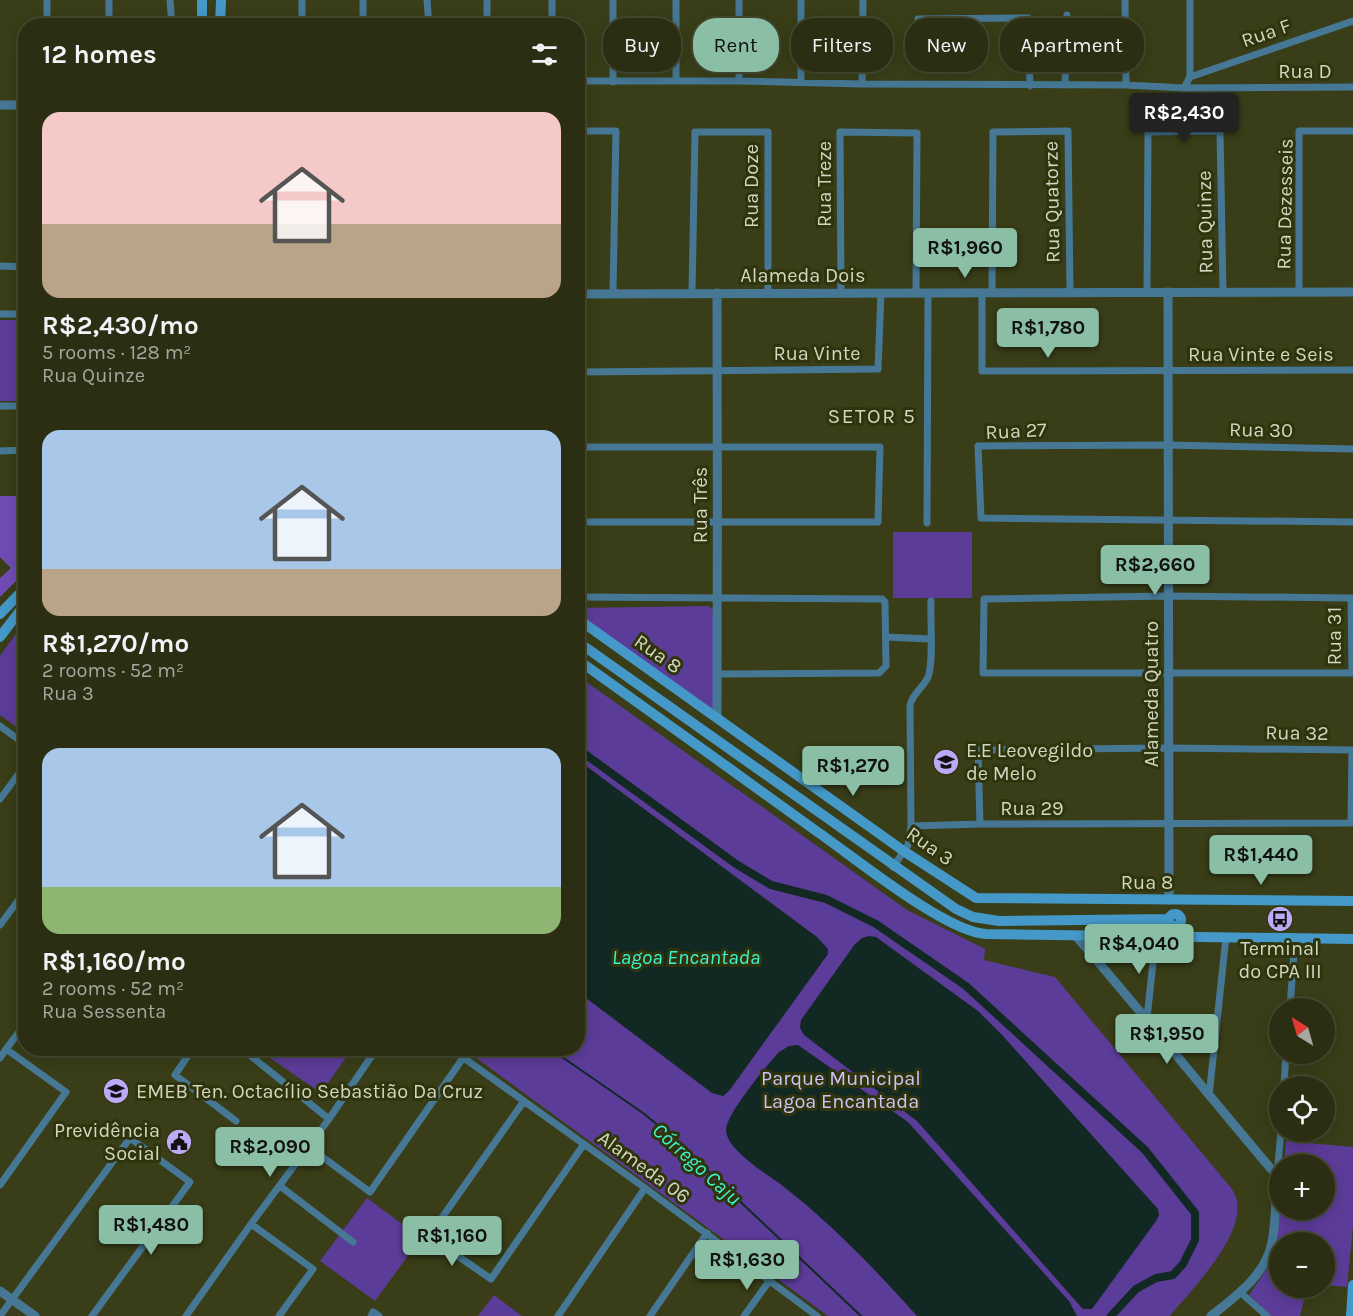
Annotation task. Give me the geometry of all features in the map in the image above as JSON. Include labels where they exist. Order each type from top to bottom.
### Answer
[{"type":"main road","points":[[202,0],[202,18]]},
{"type":"main road","points":[[220,18],[221,0]]},
{"type":"main road","points":[[2,612],[18,595]]},
{"type":"main road","points":[[0,637],[16,614],[2,612]]},
{"type":"main road","name":"Rua 8","points":[[585,624],[717,718]]},
{"type":"main road","points":[[585,647],[893,867],[956,909],[974,917],[989,921],[1172,924],[1226,937],[1353,939]]},
{"type":"main road","points":[[585,665],[884,880],[954,924],[972,932],[1076,936],[1156,935],[1172,924]]},
{"type":"main road","name":"Rua 3","points":[[717,718],[905,852],[976,898]]},
{"type":"main road","points":[[884,880],[893,867]]},
{"type":"main road","name":"Rua 8","points":[[976,898],[1353,901]]},
{"type":"main road","name":"Alameda Quatro","points":[[1169,900],[1172,924]]},
{"type":"main road","points":[[1351,1316],[1353,1285]]},
{"type":"street","points":[[47,0],[47,18]]},
{"type":"street","points":[[109,0],[109,18]]},
{"type":"street","points":[[171,0],[172,18]]},
{"type":"street","points":[[302,0],[302,18]]},
{"type":"street","points":[[363,0],[363,18]]},
{"type":"street","points":[[427,0],[428,18]]},
{"type":"street","points":[[487,0],[487,18]]},
{"type":"street","points":[[552,0],[552,18]]},
{"type":"street","points":[[613,0],[613,82]]},
{"type":"street","points":[[676,0],[676,81]]},
{"type":"street","points":[[739,0],[739,81]]},
{"type":"street","points":[[801,0],[801,82]]},
{"type":"street","points":[[862,84],[863,0]]},
{"type":"street","points":[[1125,0],[1126,85]]},
{"type":"street","points":[[1184,88],[1190,77],[1190,0]]},
{"type":"street","points":[[1065,85],[1067,15]]},
{"type":"street","points":[[988,18],[1028,18],[1030,86]]},
{"type":"street","name":"Rua F","points":[[1190,77],[1353,21]]},
{"type":"street","name":"Rua D","points":[[585,81],[1126,85],[1184,88],[1353,87]]},
{"type":"street","points":[[0,105],[18,105]]},
{"type":"street","points":[[585,132],[616,131],[613,293]]},
{"type":"street","name":"Rua Quatorze","points":[[992,293],[993,132],[1068,131],[1070,292]]},
{"type":"street","name":"Rua Dezesseis","points":[[1299,292],[1299,131],[1353,131]]},
{"type":"street","name":"Rua Doze","points":[[692,293],[695,132],[768,132],[768,293]]},
{"type":"street","name":"Rua Treze","points":[[841,293],[840,132],[917,133],[916,293]]},
{"type":"street","name":"Rua Quinze","points":[[1147,292],[1148,132],[1220,132],[1223,292]]},
{"type":"street","points":[[0,266],[18,267]]},
{"type":"street","name":"Rua Vinte e Seis","points":[[982,292],[982,371],[1353,370]]},
{"type":"street","name":"Alameda Quatro","points":[[1168,292],[1169,900]]},
{"type":"street","name":"Alameda Dois","points":[[585,294],[1353,292]]},
{"type":"street","name":"Rua Três","points":[[717,293],[716,521],[719,597],[717,718]]},
{"type":"street","name":"Rua Vinte","points":[[717,370],[878,369],[881,293]]},
{"type":"street","points":[[927,523],[928,293]]},
{"type":"street","points":[[0,314],[18,314]]},
{"type":"street","points":[[585,372],[717,370]]},
{"type":"street","points":[[0,406],[18,406]]},
{"type":"street","name":"Rua 30","points":[[1168,445],[1353,448]]},
{"type":"street","name":"Rua 27","points":[[1168,445],[978,446],[981,518],[1168,520]]},
{"type":"street","points":[[585,447],[880,447],[878,522],[585,522]]},
{"type":"street","points":[[0,451],[18,450]]},
{"type":"street","points":[[1168,520],[1353,522]]},
{"type":"street","points":[[585,597],[882,599],[886,606],[886,666],[879,673],[718,675]]},
{"type":"street","points":[[1168,597],[984,599],[983,673],[1169,673]]},
{"type":"street","name":"Rua 31","points":[[1168,597],[1352,598],[1352,674],[1169,673]]},
{"type":"street","points":[[893,867],[905,852],[911,826],[910,705],[915,694],[927,681],[931,601]]},
{"type":"street","points":[[886,637],[930,639]]},
{"type":"street","points":[[0,726],[18,739]]},
{"type":"street","name":"Rua 32","points":[[1169,748],[1352,750],[1352,824],[1169,824]]},
{"type":"street","name":"Rua 29","points":[[1169,748],[978,750],[980,824],[1169,824]]},
{"type":"street","points":[[0,799],[18,775]]},
{"type":"street","points":[[911,826],[980,824]]},
{"type":"street","points":[[0,926],[18,902]]},
{"type":"street","points":[[1147,1018],[1156,935]]},
{"type":"street","points":[[1076,936],[1147,1018],[1269,1167]]},
{"type":"street","points":[[1209,1096],[1226,937]]},
{"type":"street","points":[[1291,998],[1295,938]]},
{"type":"street","points":[[0,1058],[18,1033]]},
{"type":"street","points":[[0,1185],[66,1092],[6,1049]]},
{"type":"street","points":[[188,1056],[175,1075],[236,1121]]},
{"type":"street","points":[[250,1056],[329,1119]]},
{"type":"street","points":[[186,1316],[329,1119],[372,1056]]},
{"type":"street","name":"Alameda 06","points":[[460,1056],[707,1233],[817,1316]]},
{"type":"street","points":[[309,1147],[370,1192],[463,1058]]},
{"type":"street","points":[[524,1101],[429,1236],[491,1279],[584,1144]]},
{"type":"street","points":[[0,1316],[130,1138],[190,1182],[92,1316]]},
{"type":"street","points":[[280,1186],[353,1242]]},
{"type":"street","points":[[558,1316],[645,1188]]},
{"type":"street","points":[[1211,1316],[1241,1293],[1263,1266],[1272,1243],[1274,1220]]},
{"type":"street","points":[[251,1224],[313,1269],[279,1316]]},
{"type":"street","points":[[650,1316],[707,1233]]},
{"type":"street","points":[[744,1316],[770,1280]]},
{"type":"street","points":[[0,1291],[35,1316]]},
{"type":"street","points":[[1241,1293],[1267,1316]]},
{"type":"green space","points":[[0,320],[18,320],[18,401],[0,401]]},
{"type":"green space","points":[[893,532],[972,532],[972,598],[893,598]]},
{"type":"green space","points":[[708,606],[714,610],[714,710],[585,620],[585,608]]},
{"type":"green space","points":[[18,631],[18,728],[0,715],[0,656]]},
{"type":"green space","name":"Parque Municipal Lagoa Encantada","points":[[585,681],[907,910],[985,949],[984,960],[1055,977],[1232,1189],[1236,1197],[1237,1216],[1224,1247],[1170,1316],[828,1316],[474,1056],[585,1056]]},
{"type":"green space","points":[[267,1056],[347,1056],[321,1093]]},
{"type":"green space","points":[[1286,1142],[1353,1147],[1353,1226],[1347,1287],[1335,1286],[1335,1232],[1278,1232],[1279,1220],[1335,1220],[1335,1154],[1285,1154]]},
{"type":"green space","points":[[367,1198],[421,1238],[375,1301],[320,1261]]},
{"type":"green space","points":[[1269,1266],[1269,1298],[1304,1298],[1300,1316],[1271,1316],[1249,1295]]},
{"type":"green space","points":[[494,1295],[522,1316],[478,1316]]},
{"type":"shaded area","points":[[0,496],[18,496],[18,579],[0,597],[0,578],[11,568],[0,557]]},
{"type":"water","name":"Lagoa Encantada","points":[[585,765],[817,937],[828,949],[828,954],[729,1091],[723,1096],[712,1093],[585,997]]},
{"type":"water","points":[[869,936],[876,937],[978,1011],[1158,1209],[1159,1215],[1156,1221],[1092,1309],[1083,1309],[917,1121],[804,1035],[800,1028],[801,1020],[855,944]]},
{"type":"water","points":[[798,1045],[908,1122],[1069,1301],[1077,1316],[917,1316],[834,1230],[798,1198],[739,1152],[732,1145],[726,1130],[733,1113],[748,1090],[779,1052],[789,1046]]},
{"type":"waterway","points":[[585,754],[736,864],[771,885],[826,899],[876,924],[966,986],[1145,1150],[1195,1213],[1195,1240],[1183,1264],[1173,1275],[1156,1278],[1136,1289],[1111,1316]]},
{"type":"waterway","name":"Córrego Caju","points":[[561,1056],[643,1113],[671,1136],[861,1316]]},
{"type":"place","name":"E.E Leovegildo de Melo","points":[[946,762]]},
{"type":"place","name":"Terminal do CPA III","points":[[1280,919]]},
{"type":"place","name":"EMEB Ten. Octacílio Sebastião Da Cruz","points":[[116,1091]]},
{"type":"place","name":"Previdência Social","points":[[179,1142]]},
{"type":"district","name":"SETOR 5","points":[[872,416]]}]
